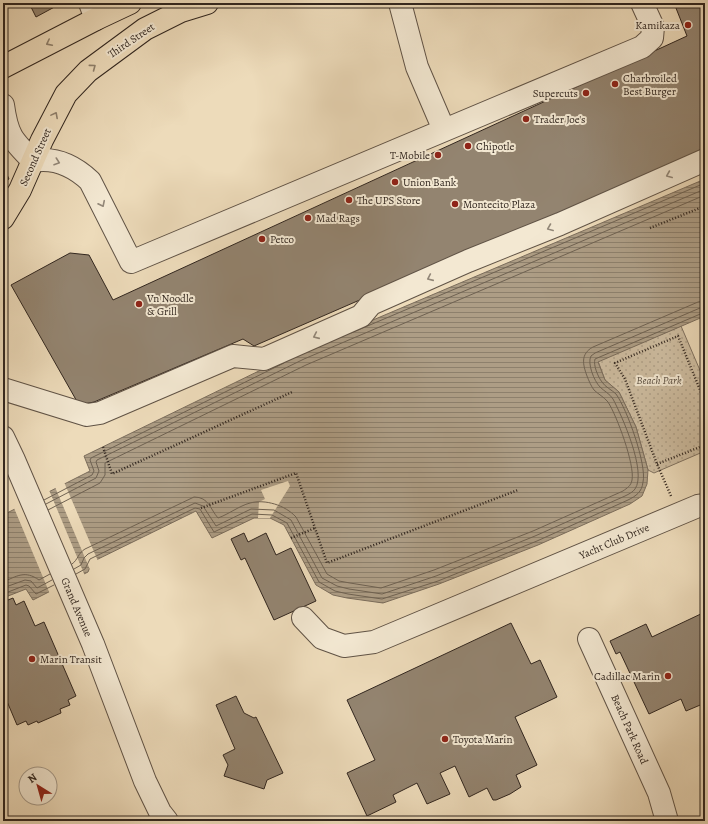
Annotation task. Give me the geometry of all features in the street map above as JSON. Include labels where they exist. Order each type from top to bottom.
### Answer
[{"type":"main road","points":[[3,67],[93,11],[130,3]]},
{"type":"main road","name":"Third Street","points":[[66,94],[88,71],[145,29],[181,11],[207,3]]},
{"type":"main road","name":"Second Street","points":[[3,218],[20,190],[42,140],[66,94]]},
{"type":"street","points":[[400,3],[417,67],[444,130]]},
{"type":"street","points":[[3,105],[8,132],[16,143],[33,160],[56,160],[81,172],[90,181],[131,262],[642,47],[652,38],[653,27],[642,3]]},
{"type":"street","points":[[3,389],[87,415],[100,413],[233,356],[264,359],[361,316],[371,304],[468,261],[560,224],[705,160]]},
{"type":"street","name":"Grand Avenue","points":[[3,437],[93,644],[145,780],[160,812],[167,821]]},
{"type":"street","name":"Yacht Club Drive","points":[[303,618],[322,638],[344,646],[374,642],[698,506],[705,505]]},
{"type":"street","name":"Beach Park Road","points":[[590,639],[659,793],[667,821]]},
{"type":"path","points":[[650,228],[705,206]]},
{"type":"path","points":[[679,514],[657,464],[625,379],[615,363],[678,336],[705,402]]},
{"type":"path","points":[[103,447],[112,474],[292,392]]},
{"type":"path","points":[[657,464],[705,445]]},
{"type":"path","points":[[201,508],[296,473],[327,563],[518,490]]},
{"type":"path","points":[[291,538],[315,528]]},
{"type":"green space","name":"Beach Park","points":[[681,326],[705,382],[705,451],[654,473],[648,470],[636,427],[619,392],[605,380],[598,361]]},
{"type":"water","points":[[705,179],[705,316],[598,362],[605,380],[619,392],[636,427],[648,470],[647,484],[642,496],[630,504],[538,545],[439,584],[383,603],[333,595],[316,585],[284,525],[270,518],[254,518],[212,538],[196,511],[92,562],[88,572],[33,600],[26,589],[3,598],[3,515],[90,471],[84,456],[300,351]]},
{"type":"pier","points":[[288,481],[290,486],[270,518],[258,518],[259,502],[265,499],[261,490]]},
{"type":"pier","points":[[64,482],[98,561],[93,564],[91,572],[55,487]]},
{"type":"pier","points":[[49,490],[85,576],[50,594],[14,508]]},
{"type":"building","points":[[29,3],[59,3],[60,4],[36,17]]},
{"type":"building","name":"Montecito Plaza","points":[[674,3],[705,3],[705,155],[254,346],[243,339],[94,402],[79,405],[11,285],[70,253],[89,255],[113,300],[687,36]]},
{"type":"building","points":[[3,166],[9,179],[3,182]]},
{"type":"building","points":[[244,533],[248,542],[266,533],[276,555],[291,548],[316,601],[274,620],[245,558],[241,560],[231,539]]},
{"type":"building","name":"Marin Transit","points":[[13,598],[16,605],[24,601],[35,626],[44,622],[76,696],[68,700],[70,705],[60,709],[61,713],[38,723],[37,721],[28,725],[26,721],[17,725],[3,692],[3,602]]},
{"type":"building","name":"Cadillac Marin","points":[[705,612],[705,703],[686,711],[681,699],[649,714],[620,652],[616,654],[610,641],[646,624],[652,637]]},
{"type":"building","name":"Toyota Marin","points":[[511,623],[531,664],[540,660],[557,697],[515,717],[537,765],[516,775],[521,787],[496,800],[493,800],[487,788],[469,797],[455,766],[440,773],[450,794],[427,804],[417,783],[393,795],[396,802],[367,816],[347,773],[375,760],[347,700]]},
{"type":"building","points":[[236,696],[244,713],[254,718],[256,717],[283,773],[267,780],[264,789],[224,776],[228,765],[223,755],[235,749],[216,705]]},
{"type":"place","name":"Kamikaza","points":[[688,25]]},
{"type":"place","name":"Charbroiled Best Burger","points":[[615,84]]},
{"type":"place","name":"Supercuts","points":[[586,93]]},
{"type":"place","name":"Trader Joe's","points":[[526,119]]},
{"type":"place","name":"Chipotle","points":[[468,146]]},
{"type":"place","name":"T-Mobile","points":[[438,155]]},
{"type":"place","name":"Union Bank","points":[[395,182]]},
{"type":"place","name":"The UPS Store","points":[[349,200]]},
{"type":"place","name":"Montecito Plaza","points":[[455,204]]},
{"type":"place","name":"Mad Rags","points":[[308,218]]},
{"type":"place","name":"Petco","points":[[262,239]]},
{"type":"place","name":"Vn Noodle & Grill","points":[[139,304]]},
{"type":"place","name":"Marin Transit","points":[[32,659]]},
{"type":"place","name":"Cadillac Marin","points":[[668,676]]},
{"type":"place","name":"Toyota Marin","points":[[445,739]]}]
